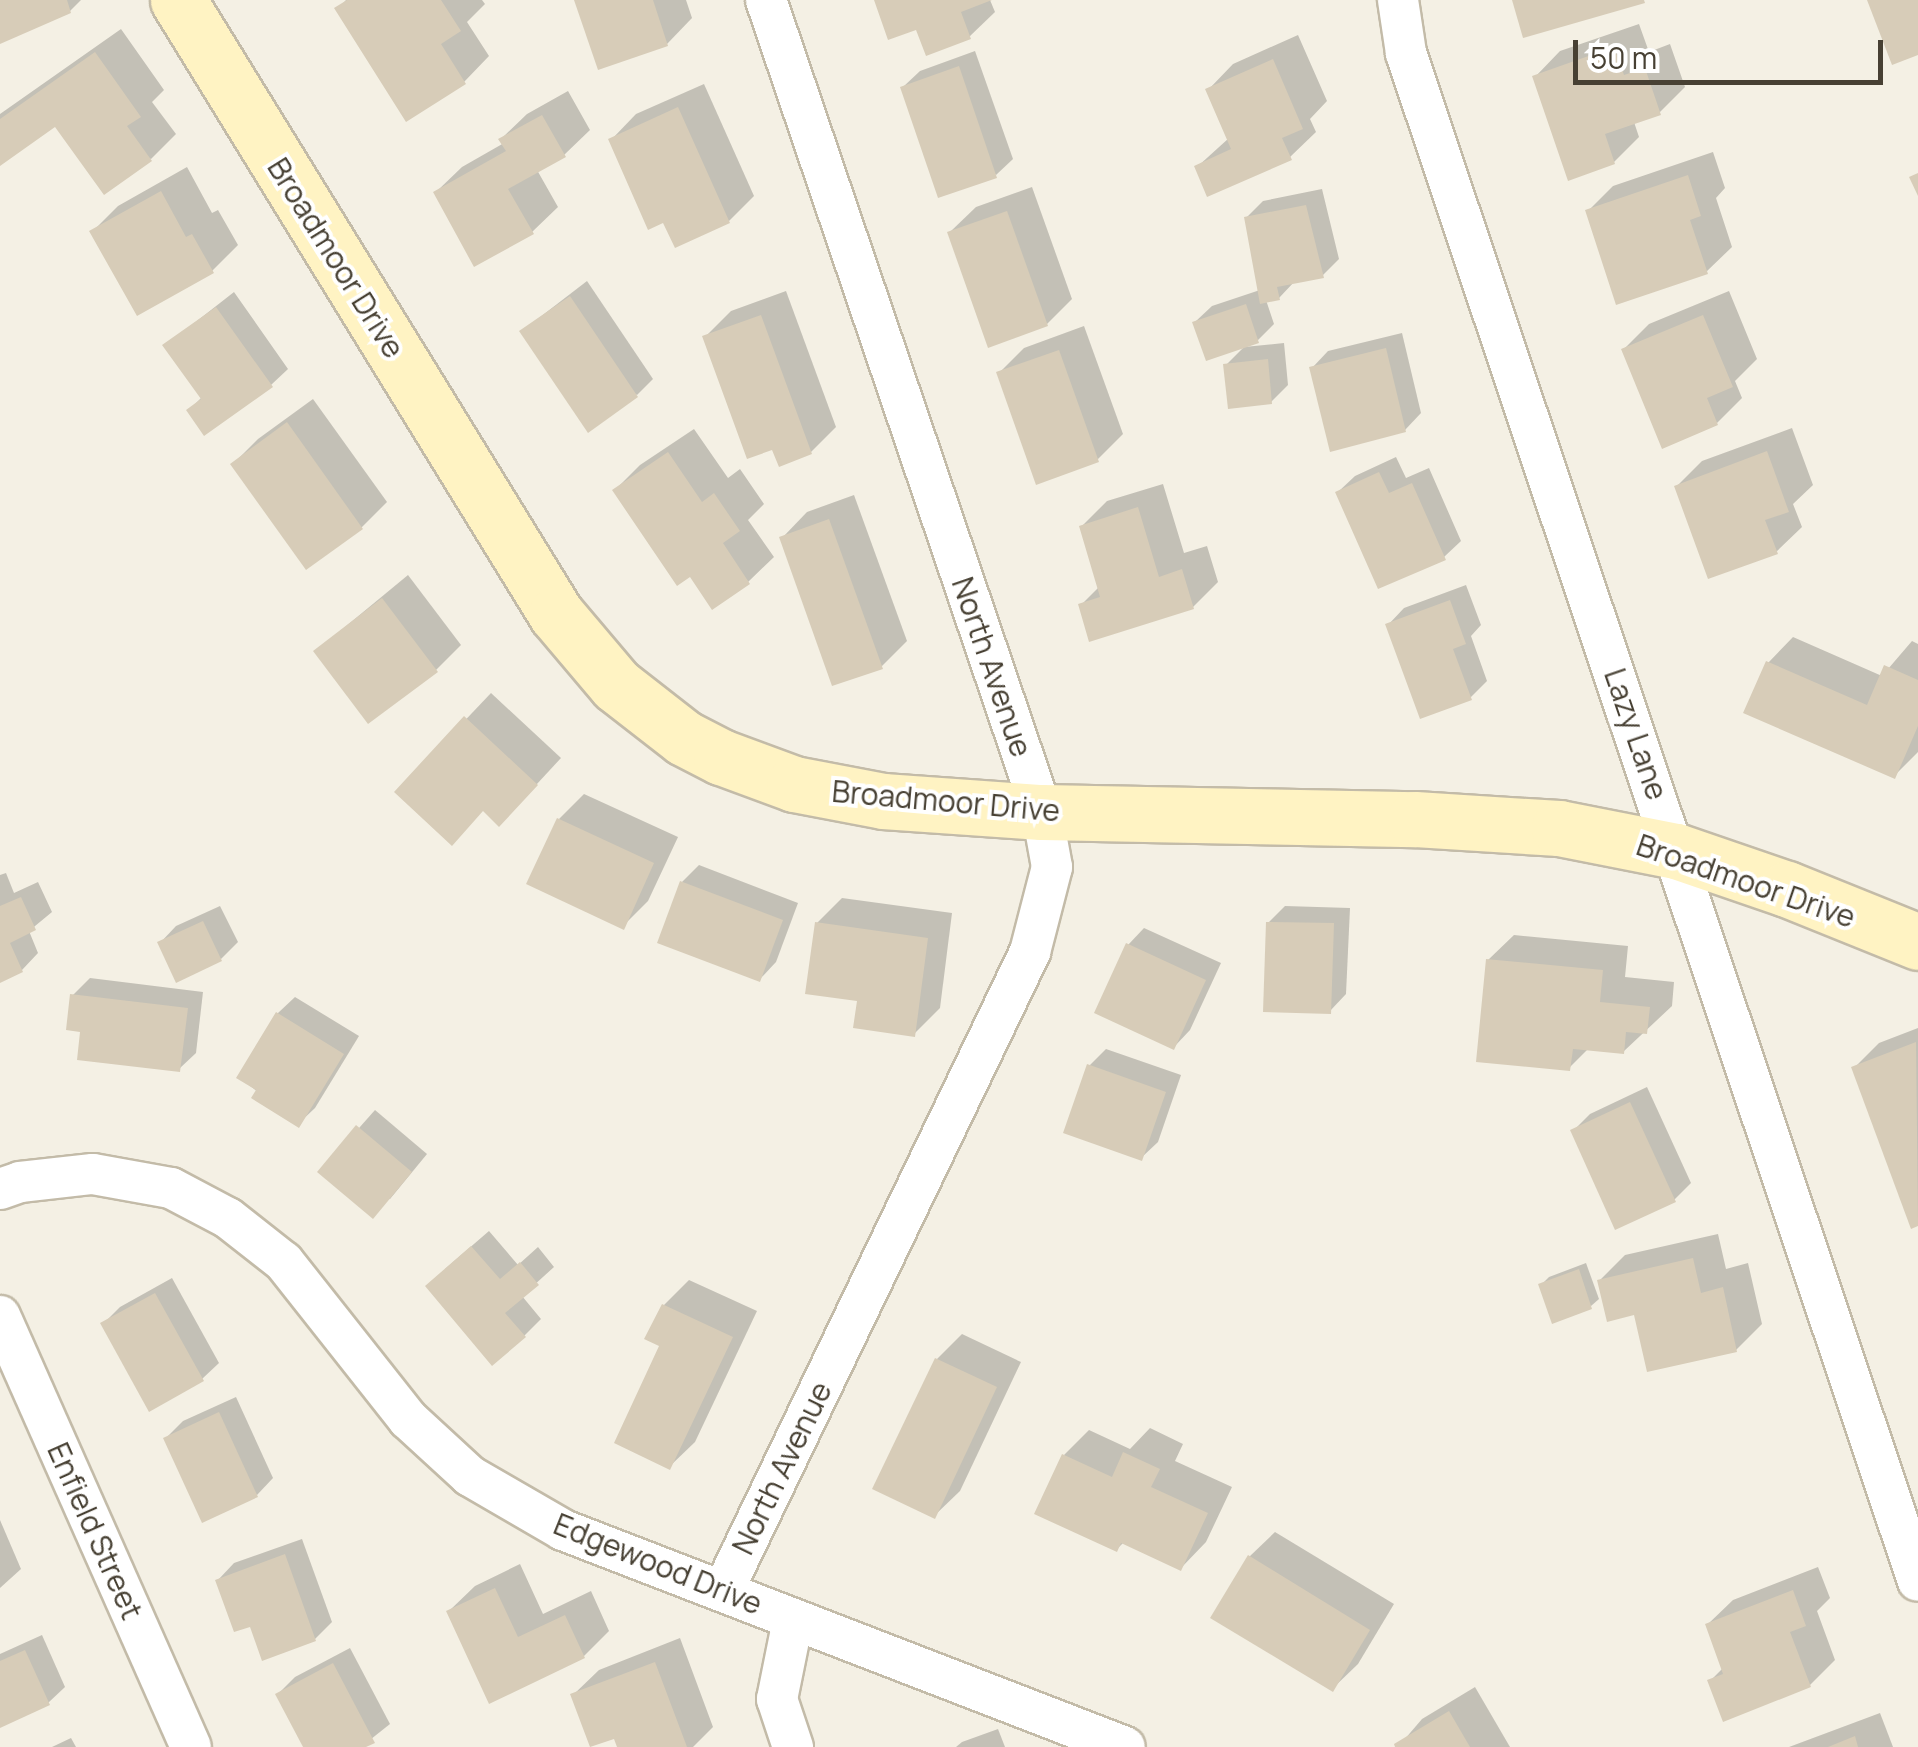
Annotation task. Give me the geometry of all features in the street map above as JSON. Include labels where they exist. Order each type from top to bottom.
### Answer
[{"type":"street","name":"Broadmoor Drive","points":[[178,0],[556,614],[616,685],[684,738],[721,758],[794,784],[883,800],[1042,812],[1492,822],[1560,828],[1676,852],[1787,889],[1918,942]]},
{"type":"street","name":"North Avenue","points":[[724,1590],[1030,952],[1052,867],[1042,812],[766,0]]},
{"type":"street","name":"Lazy Lane","points":[[1398,0],[1406,53],[1918,1580]]},
{"type":"street","name":"Edgewood Drive","points":[[0,1190],[20,1182],[93,1174],[171,1188],[228,1218],[284,1262],[397,1406],[470,1476],[562,1530],[1125,1747]]},
{"type":"street","name":"Enfield Street","points":[[0,1316],[190,1747]]},
{"type":"street","points":[[793,1620],[777,1699],[794,1747]]},
{"type":"building","points":[[0,0],[67,0],[71,13],[0,44]]},
{"type":"building","points":[[347,0],[441,0],[461,31],[441,44],[466,84],[406,122],[334,8]]},
{"type":"building","points":[[574,0],[653,0],[668,46],[598,70]]},
{"type":"building","points":[[874,0],[992,0],[961,12],[971,39],[926,56],[916,30],[888,40]]},
{"type":"building","points":[[1512,0],[1644,0],[1645,3],[1523,38]]},
{"type":"building","points":[[1867,0],[1918,0],[1918,55],[1892,65]]},
{"type":"building","points":[[1614,47],[1624,75],[1645,68],[1661,115],[1605,134],[1615,164],[1568,181],[1532,76]]},
{"type":"building","points":[[95,52],[141,117],[127,126],[152,161],[104,195],[55,127],[0,166],[0,119]]},
{"type":"building","points":[[1273,59],[1303,129],[1282,138],[1292,160],[1207,197],[1194,166],[1231,149],[1205,89]]},
{"type":"building","points":[[959,66],[997,178],[938,198],[900,87]]},
{"type":"building","points":[[678,107],[730,223],[675,248],[663,223],[648,230],[608,139]]},
{"type":"building","points":[[542,115],[566,157],[508,189],[534,234],[474,267],[433,192],[506,151],[498,139]]},
{"type":"building","points":[[1918,173],[1918,196],[1909,177]]},
{"type":"building","points":[[1688,175],[1701,216],[1690,220],[1708,274],[1616,305],[1585,210]]},
{"type":"building","points":[[161,191],[186,237],[192,234],[214,273],[137,316],[89,231]]},
{"type":"building","points":[[1306,205],[1324,278],[1277,287],[1280,300],[1260,304],[1244,217]]},
{"type":"building","points":[[1007,211],[1048,326],[988,348],[947,232]]},
{"type":"building","points":[[570,296],[638,397],[588,433],[519,331]]},
{"type":"building","points":[[1246,304],[1259,343],[1206,361],[1192,322]]},
{"type":"building","points":[[216,307],[273,387],[204,436],[186,410],[201,399],[162,345]]},
{"type":"building","points":[[761,315],[812,454],[779,467],[772,450],[747,459],[702,336]]},
{"type":"building","points":[[1703,315],[1733,387],[1707,398],[1718,425],[1662,449],[1621,349]]},
{"type":"building","points":[[1386,348],[1406,432],[1330,452],[1309,367]]},
{"type":"building","points":[[1059,350],[1099,462],[1036,485],[996,372]]},
{"type":"building","points":[[1268,359],[1272,404],[1228,409],[1223,364]]},
{"type":"building","points":[[287,422],[363,529],[306,570],[230,464]]},
{"type":"building","points":[[1767,451],[1789,512],[1765,520],[1778,554],[1708,579],[1674,486]]},
{"type":"building","points":[[668,452],[702,502],[714,493],[740,531],[723,543],[750,584],[712,610],[690,577],[677,586],[612,490]]},
{"type":"building","points":[[1379,472],[1389,493],[1412,483],[1446,560],[1378,589],[1335,492]]},
{"type":"building","points":[[1138,507],[1159,577],[1182,569],[1194,609],[1089,642],[1078,604],[1100,597],[1079,526]]},
{"type":"building","points":[[829,519],[883,669],[832,686],[779,537]]},
{"type":"building","points":[[382,598],[438,672],[368,724],[313,651]]},
{"type":"building","points":[[1450,600],[1466,644],[1453,649],[1472,700],[1420,719],[1385,624]]},
{"type":"building","points":[[1766,661],[1867,705],[1884,665],[1918,680],[1918,726],[1895,779],[1743,713]]},
{"type":"building","points":[[464,716],[538,785],[499,827],[483,811],[452,846],[394,792]]},
{"type":"building","points":[[557,818],[654,863],[624,930],[526,884]]},
{"type":"building","points":[[680,881],[783,920],[760,982],[657,943]]},
{"type":"building","points":[[21,897],[36,930],[10,943],[23,972],[0,983],[0,906]]},
{"type":"building","points":[[203,921],[222,961],[176,983],[157,942]]},
{"type":"building","points":[[815,922],[928,938],[915,1037],[853,1028],[857,1001],[805,994]]},
{"type":"building","points":[[1266,922],[1334,923],[1331,1014],[1263,1012]]},
{"type":"building","points":[[1126,943],[1206,980],[1174,1050],[1094,1013]]},
{"type":"building","points":[[1486,959],[1603,970],[1600,1002],[1650,1007],[1647,1034],[1626,1032],[1624,1054],[1573,1049],[1570,1071],[1476,1062]]},
{"type":"building","points":[[70,994],[188,1008],[180,1072],[77,1060],[80,1032],[66,1030]]},
{"type":"building","points":[[276,1012],[344,1054],[299,1128],[251,1098],[256,1090],[236,1078]]},
{"type":"building","points":[[1916,1042],[1918,1226],[1911,1229],[1851,1067]]},
{"type":"building","points":[[1087,1064],[1166,1092],[1142,1161],[1063,1133]]},
{"type":"building","points":[[1630,1102],[1676,1202],[1615,1230],[1570,1130]]},
{"type":"building","points":[[356,1125],[412,1172],[373,1219],[317,1172]]},
{"type":"building","points":[[471,1246],[500,1279],[520,1262],[539,1285],[505,1313],[526,1337],[492,1366],[425,1286]]},
{"type":"building","points":[[1693,1258],[1701,1293],[1723,1287],[1737,1352],[1647,1372],[1634,1315],[1607,1322],[1597,1280]]},
{"type":"building","points":[[1579,1269],[1592,1309],[1552,1324],[1538,1284]]},
{"type":"building","points":[[155,1293],[204,1381],[149,1412],[100,1323]]},
{"type":"building","points":[[662,1304],[733,1337],[670,1470],[614,1443],[659,1346],[644,1339]]},
{"type":"building","points":[[935,1358],[997,1387],[935,1519],[872,1489]]},
{"type":"building","points":[[219,1412],[258,1497],[202,1523],[163,1438]]},
{"type":"building","points":[[1123,1452],[1160,1469],[1151,1487],[1208,1513],[1181,1571],[1121,1543],[1117,1552],[1034,1514],[1062,1454],[1112,1477]]},
{"type":"building","points":[[285,1554],[316,1641],[262,1661],[250,1627],[234,1632],[215,1580]]},
{"type":"building","points":[[1248,1555],[1370,1630],[1333,1692],[1210,1618]]},
{"type":"building","points":[[495,1588],[518,1637],[565,1615],[585,1658],[489,1704],[446,1611]]},
{"type":"building","points":[[1793,1590],[1806,1626],[1790,1632],[1811,1687],[1723,1722],[1707,1680],[1723,1674],[1705,1624]]},
{"type":"building","points":[[25,1650],[50,1705],[0,1728],[0,1661]]},
{"type":"building","points":[[655,1662],[687,1747],[617,1747],[614,1739],[590,1747],[570,1694]]},
{"type":"building","points":[[333,1663],[375,1743],[366,1747],[303,1747],[275,1694]]},
{"type":"building","points":[[1449,1711],[1470,1747],[1395,1747],[1394,1744]]},
{"type":"building","points":[[1855,1736],[1858,1747],[1828,1747]]}]
